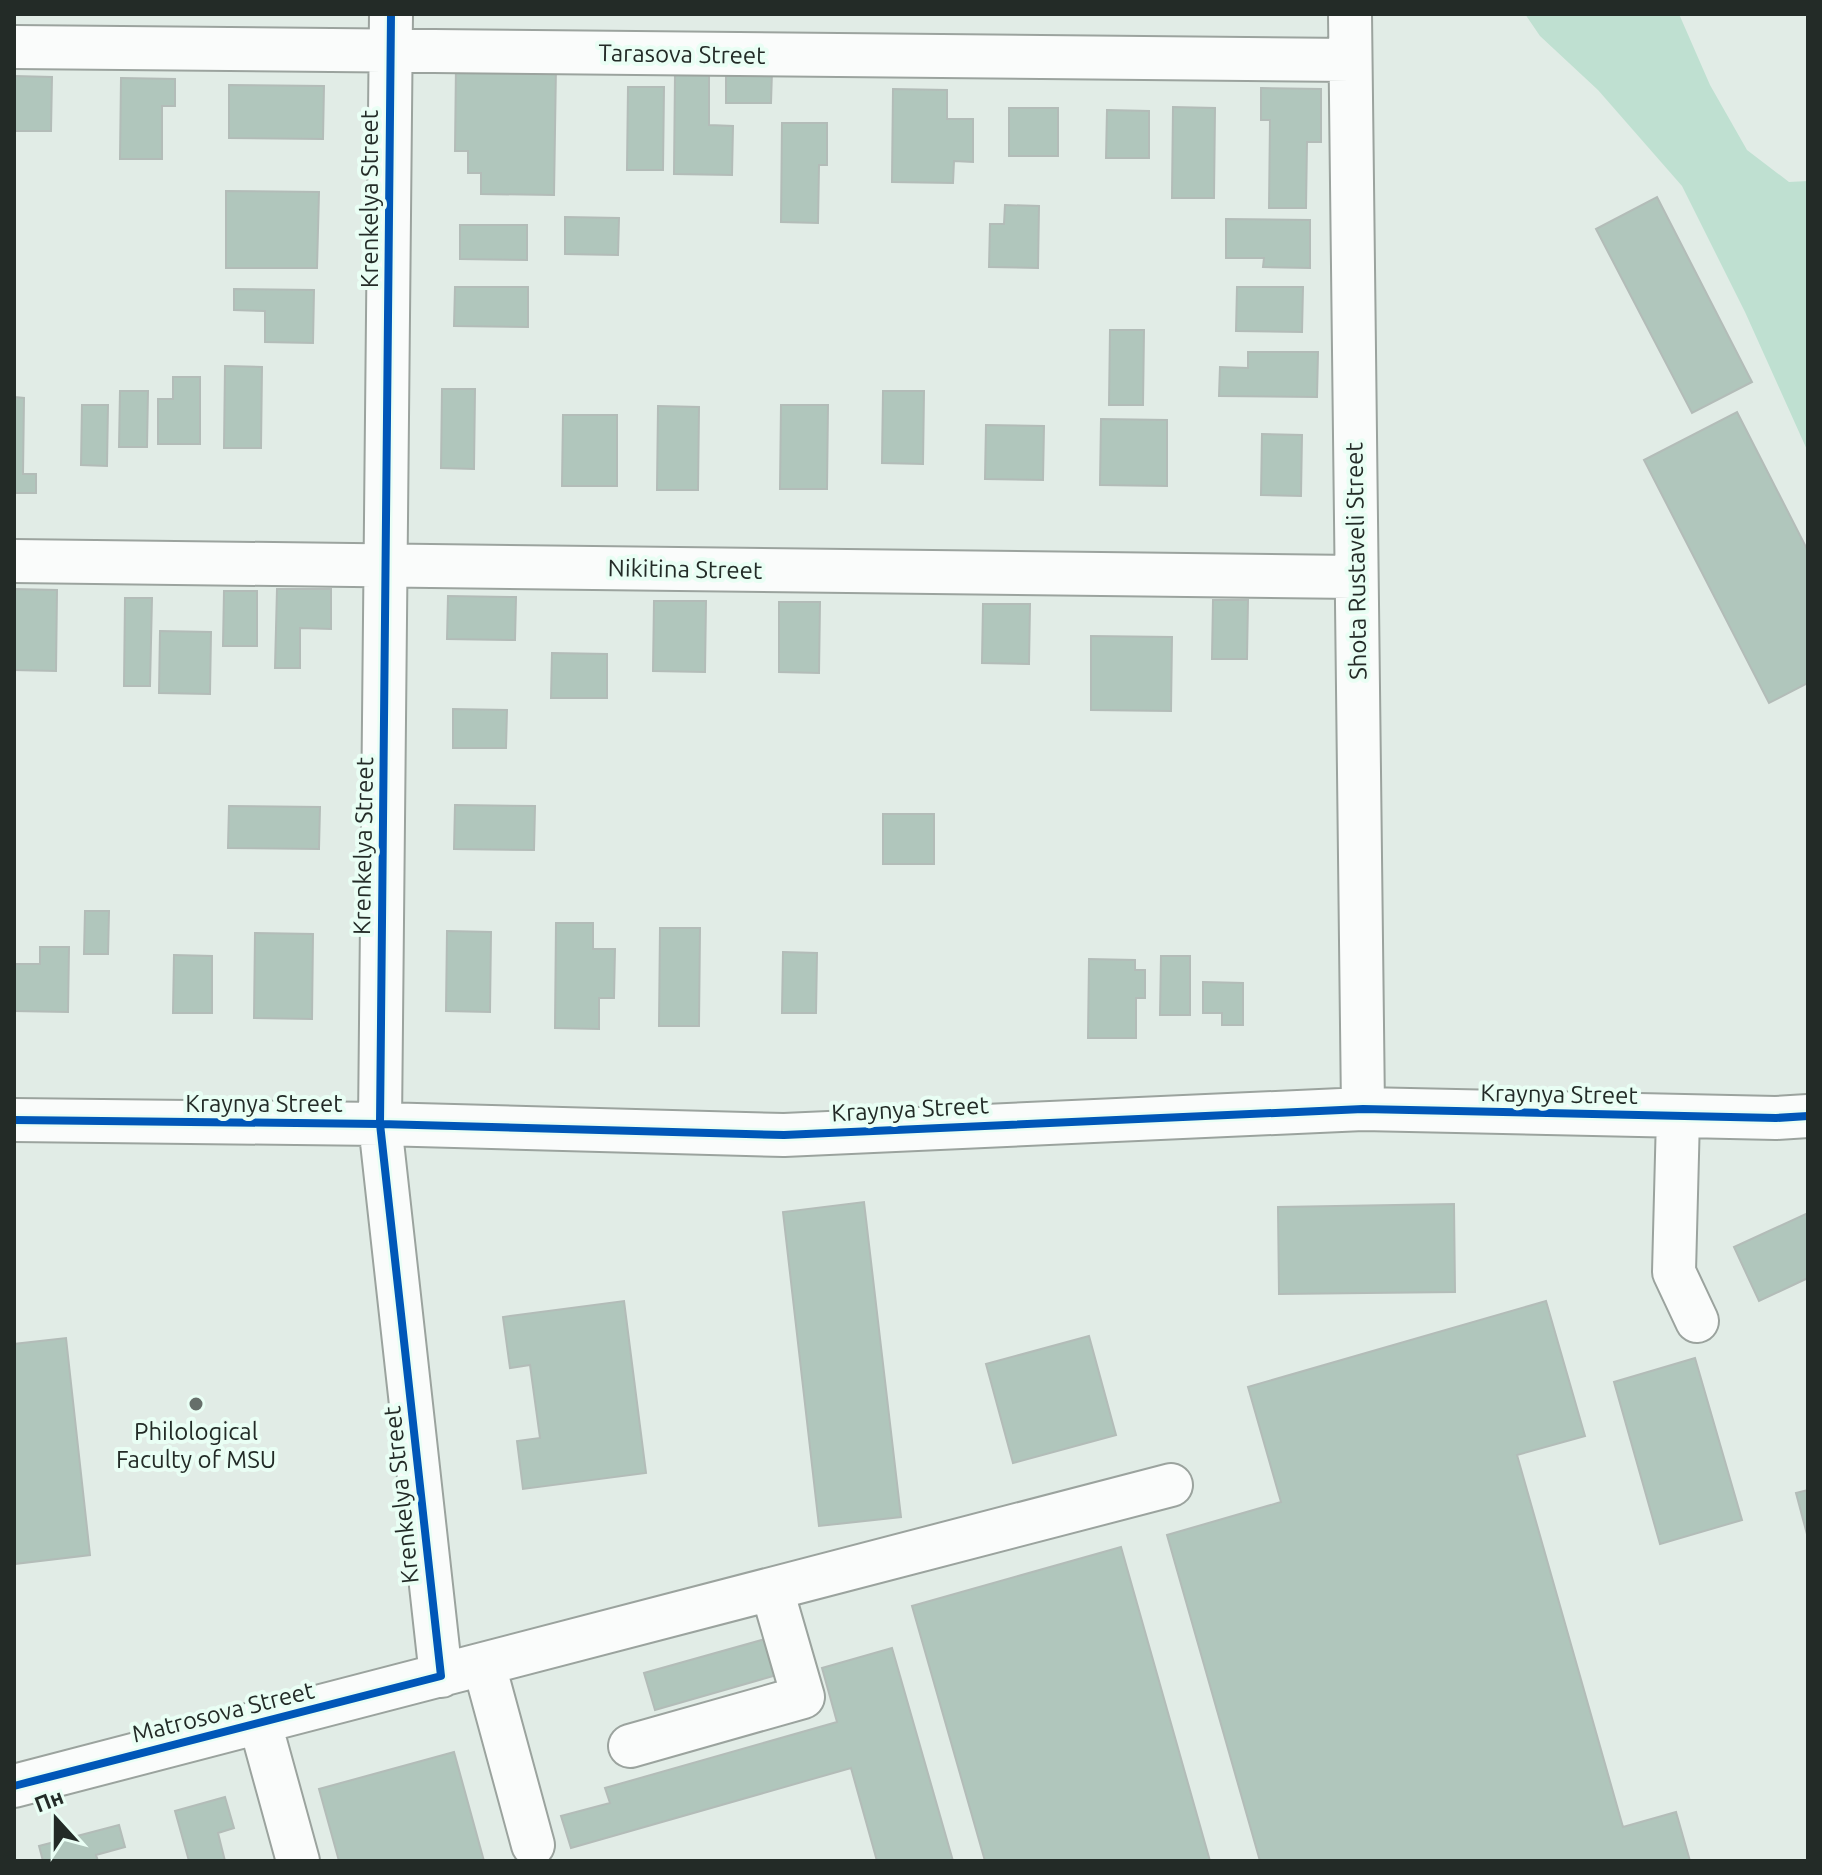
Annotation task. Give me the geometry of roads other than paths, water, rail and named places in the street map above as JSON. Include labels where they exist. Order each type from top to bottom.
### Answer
[{"type":"street","name":"Shota Rustaveli Street","points":[[1350,14],[1363,1109]]},
{"type":"street","name":"Tarasova Street","points":[[14,47],[390,32],[1350,60]]},
{"type":"street","name":"Krenkelya Street","points":[[390,32],[380,1124],[441,1676]]},
{"type":"street","name":"Nikitina Street","points":[[14,561],[1356,577]]},
{"type":"street","name":"Kraynya Street","points":[[14,1120],[380,1124],[784,1135],[1363,1109],[1678,1117],[1808,1116]]},
{"type":"street","points":[[1678,1117],[1674,1272],[1697,1321]]},
{"type":"street","name":"Matrosova Street","points":[[14,1786],[1171,1485]]},
{"type":"street","points":[[630,1746],[803,1697],[772,1590]]},
{"type":"street","points":[[484,1665],[533,1845]]},
{"type":"street","points":[[260,1723],[298,1861]]},
{"type":"place","name":"Philological Faculty of MSU","points":[[196,1404]]}]
